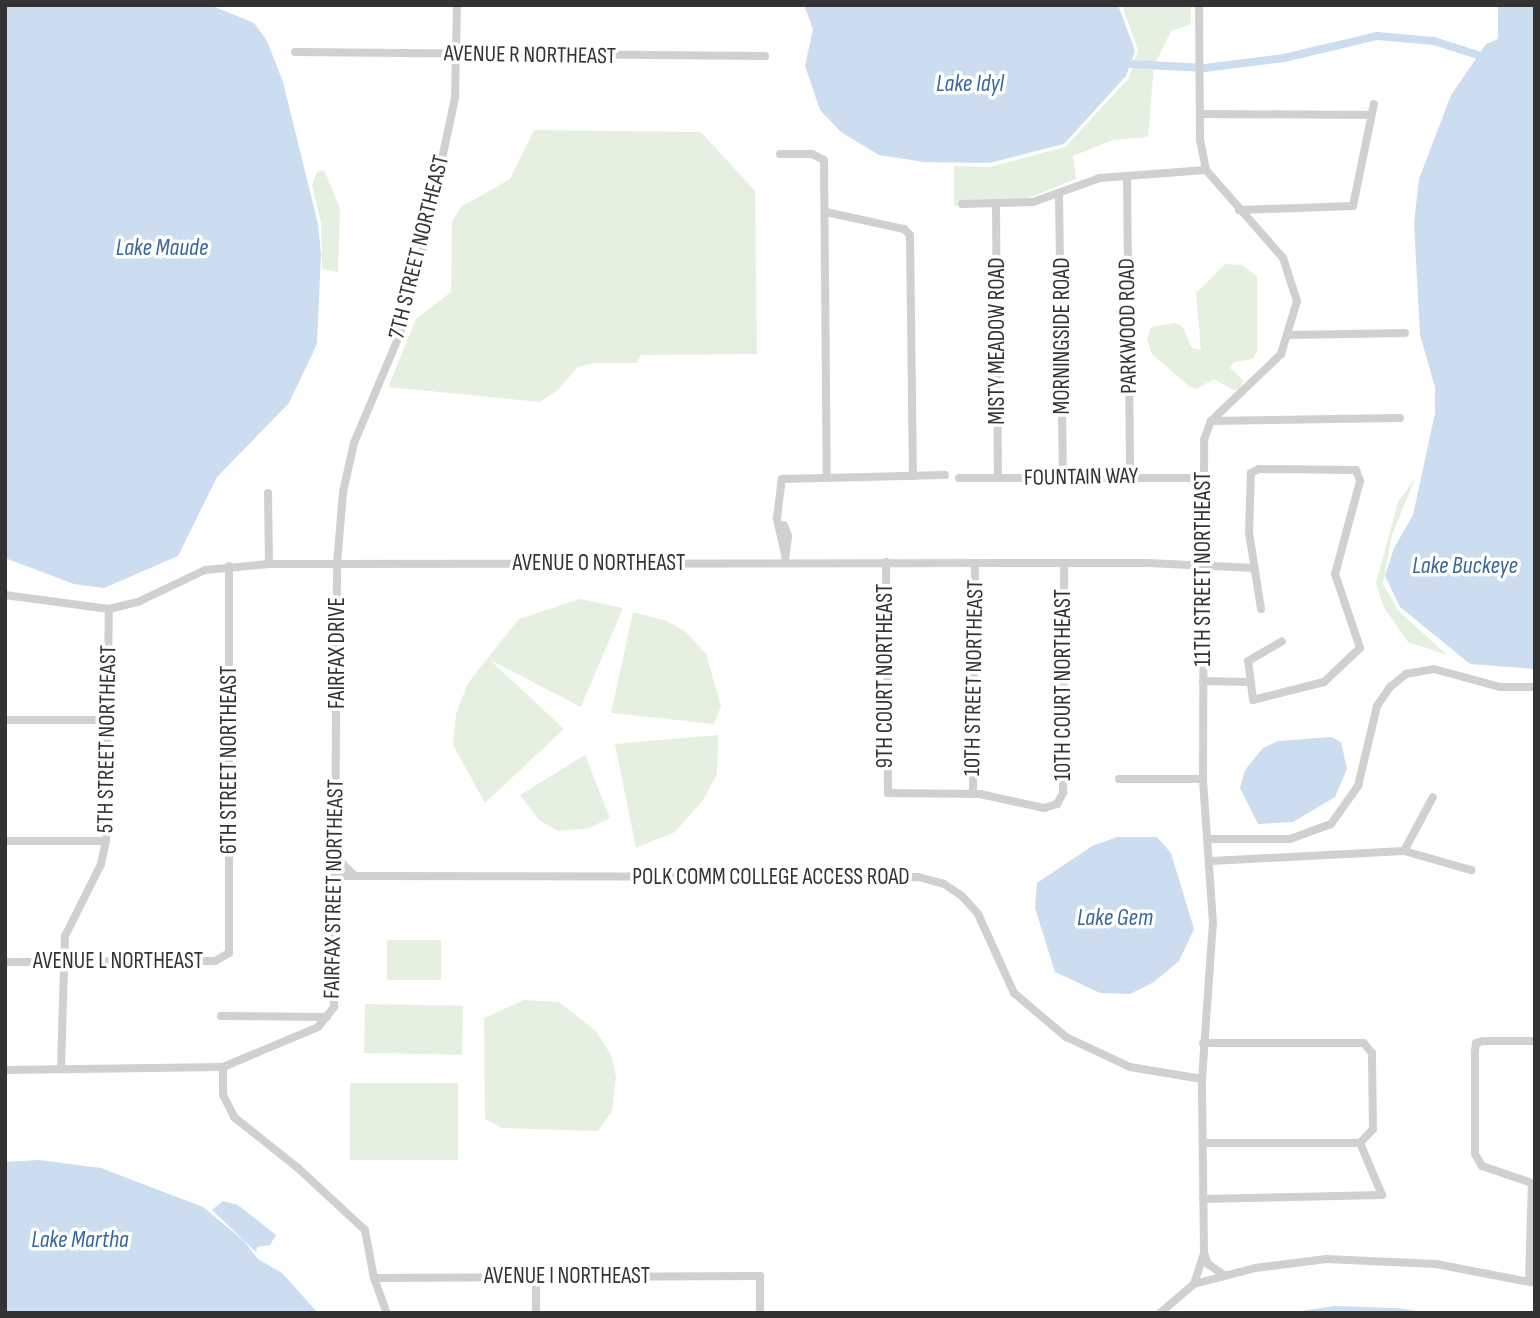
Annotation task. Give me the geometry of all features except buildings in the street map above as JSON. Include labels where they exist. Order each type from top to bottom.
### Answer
[{"type":"street","name":"7TH STREET NORTHEAST","points":[[337,564],[349,458],[411,296],[451,123],[457,54],[457,5]]},
{"type":"street","points":[[1199,5],[1199,114],[1206,170],[1279,252],[1291,274],[1297,301],[1290,335],[1281,354],[1211,421]]},
{"type":"street","name":"AVENUE R NORTHEAST","points":[[295,52],[765,56]]},
{"type":"street","points":[[1239,210],[1353,206],[1374,104]]},
{"type":"street","points":[[1199,114],[1370,115]]},
{"type":"street","points":[[780,154],[812,153],[824,160],[827,476]]},
{"type":"street","points":[[962,204],[1033,202],[1100,178],[1206,170]]},
{"type":"street","name":"PARKWOOD ROAD","points":[[1127,176],[1130,476]]},
{"type":"street","name":"MORNINGSIDE ROAD","points":[[1059,194],[1063,478]]},
{"type":"street","name":"MISTY MEADOW ROAD","points":[[996,204],[998,478]]},
{"type":"street","points":[[826,212],[904,229],[911,236],[913,475]]},
{"type":"street","points":[[1290,335],[1405,333]]},
{"type":"street","points":[[1211,421],[1401,418]]},
{"type":"street","name":"11TH STREET NORTHEAST","points":[[1194,1284],[1204,1253],[1202,1079],[1213,923],[1211,861],[1203,779],[1202,564],[1203,440],[1211,421]]},
{"type":"street","points":[[1261,609],[1249,532],[1251,473],[1259,469],[1360,474],[1335,574],[1360,648],[1324,682],[1252,700],[1248,682],[1248,661],[1282,641]]},
{"type":"street","points":[[785,558],[788,536],[778,513],[782,479],[945,475]]},
{"type":"street","name":"FOUNTAIN WAY","points":[[959,478],[1202,478]]},
{"type":"street","points":[[268,493],[269,565]]},
{"type":"street","name":"AVENUE O NORTHEAST","points":[[5,595],[109,609],[140,601],[193,575],[229,566],[269,565],[785,558],[886,562],[1202,564],[1255,568]]},
{"type":"street","name":"9TH COURT NORTHEAST","points":[[886,562],[887,790],[972,793]]},
{"type":"street","name":"10TH STREET NORTHEAST","points":[[972,793],[975,563]]},
{"type":"street","name":"FAIRFAX DRIVE","points":[[337,564],[337,741]]},
{"type":"street","name":"10TH COURT NORTHEAST","points":[[972,793],[1044,808],[1057,804],[1063,793],[1064,564]]},
{"type":"street","name":"6TH STREET NORTHEAST","points":[[229,566],[229,953]]},
{"type":"street","name":"5TH STREET NORTHEAST","points":[[61,1069],[66,931],[101,864],[106,841],[109,609]]},
{"type":"street","points":[[1209,839],[1290,839],[1324,828],[1353,798],[1383,695],[1397,680],[1415,671],[1434,668],[1500,687],[1535,687]]},
{"type":"street","points":[[1203,681],[1248,682]]},
{"type":"street","points":[[5,720],[109,720]]},
{"type":"street","name":"FAIRFAX STREET NORTHEAST","points":[[5,1070],[223,1067],[318,1027],[327,1017],[335,992],[337,741]]},
{"type":"street","points":[[1119,779],[1203,779]]},
{"type":"street","points":[[1404,850],[1433,797]]},
{"type":"street","points":[[5,841],[106,841]]},
{"type":"street","points":[[1211,861],[1404,850],[1471,870]]},
{"type":"street","points":[[335,856],[355,876]]},
{"type":"street","name":"POLK COMM COLLEGE ACCESS ROAD","points":[[335,876],[918,877],[944,884],[962,896],[978,915],[1014,993],[1066,1037],[1130,1067],[1202,1079]]},
{"type":"street","name":"AVENUE L NORTHEAST","points":[[5,962],[215,961],[229,953]]},
{"type":"street","points":[[222,1016],[327,1017]]},
{"type":"street","points":[[1160,1313],[1194,1284],[1243,1271],[1326,1259],[1366,1259],[1436,1265],[1532,1283],[1533,1184],[1519,1175],[1482,1166],[1475,1154],[1476,1043],[1535,1041]]},
{"type":"street","points":[[1203,1043],[1364,1043],[1372,1054],[1373,1129],[1360,1143],[1203,1143]]},
{"type":"street","points":[[223,1067],[226,1109],[359,1222],[368,1237],[374,1278],[387,1313]]},
{"type":"street","points":[[1203,1199],[1381,1195],[1360,1143]]},
{"type":"street","points":[[1204,1253],[1208,1264],[1225,1276]]},
{"type":"street","points":[[536,1276],[536,1313]]},
{"type":"street","name":"AVENUE I NORTHEAST","points":[[374,1278],[760,1276],[760,1313]]},
{"type":"green space","points":[[1122,5],[1191,5],[1191,24],[1171,31],[1154,66],[1148,137],[1113,140],[1073,156],[1076,179],[1028,198],[954,206],[954,166],[990,167],[1065,147],[1129,78],[1138,50]]},
{"type":"green space","points":[[534,130],[701,132],[755,191],[757,354],[641,355],[636,363],[593,363],[578,367],[558,390],[540,402],[388,387],[416,319],[451,292],[452,221],[461,207],[510,179]]},
{"type":"green space","points":[[324,170],[340,208],[338,272],[322,269],[321,223],[312,185],[317,172]]},
{"type":"green space","points":[[1225,264],[1242,265],[1257,276],[1257,352],[1253,359],[1234,362],[1230,368],[1243,380],[1240,389],[1233,390],[1214,379],[1197,389],[1190,387],[1152,354],[1147,339],[1151,327],[1175,323],[1182,326],[1192,348],[1201,350],[1196,293]]},
{"type":"green space","points":[[1415,479],[1392,535],[1383,584],[1398,610],[1447,655],[1408,642],[1383,606],[1376,583],[1398,502]]},
{"type":"green space","points":[[580,599],[623,608],[581,707],[490,660],[564,729],[485,803],[453,745],[456,714],[468,683],[519,619]]},
{"type":"green space","points":[[633,612],[667,621],[686,632],[706,654],[721,706],[714,724],[611,713]]},
{"type":"green space","points":[[718,735],[717,774],[703,800],[675,832],[636,848],[615,744]]},
{"type":"green space","points":[[585,755],[610,818],[589,828],[558,831],[539,820],[520,795]]},
{"type":"green space","points":[[387,940],[441,940],[441,980],[387,980]]},
{"type":"green space","points":[[524,1000],[559,1002],[597,1032],[612,1057],[616,1077],[612,1111],[598,1131],[501,1128],[485,1119],[484,1018]]},
{"type":"green space","points":[[365,1004],[463,1006],[462,1055],[364,1053]]},
{"type":"green space","points":[[350,1083],[458,1083],[458,1160],[350,1160]]},
{"type":"water","name":"Lake Maude","points":[[5,5],[210,5],[254,23],[267,41],[283,82],[318,224],[321,254],[317,344],[289,403],[217,477],[178,556],[104,588],[74,584],[5,558]]},
{"type":"water","name":"Lake Idyl","points":[[804,5],[1118,5],[1135,51],[1126,76],[1064,144],[989,163],[924,162],[879,155],[841,132],[820,110],[805,66],[813,29]]},
{"type":"water","name":"Lake Buckeye","points":[[1498,5],[1535,5],[1535,669],[1470,664],[1400,607],[1385,576],[1394,548],[1413,515],[1435,413],[1435,387],[1420,335],[1414,223],[1419,179],[1451,95],[1486,44],[1498,39]]},
{"type":"water","points":[[1331,737],[1341,742],[1347,769],[1335,797],[1293,822],[1258,824],[1240,788],[1245,770],[1263,748],[1278,741]]},
{"type":"water","name":"Lake Gem","points":[[1117,837],[1157,837],[1171,853],[1194,929],[1179,961],[1154,982],[1130,994],[1100,993],[1055,972],[1035,908],[1037,883],[1092,846]]},
{"type":"water","name":"Lake Martha","points":[[39,1160],[101,1168],[203,1207],[244,1241],[258,1259],[282,1273],[318,1313],[5,1313],[5,1162]]},
{"type":"water","points":[[223,1201],[238,1205],[276,1235],[270,1245],[257,1247],[256,1252],[212,1210]]},
{"type":"water","points":[[1335,1306],[1397,1308],[1430,1313],[1287,1313]]},
{"type":"waterway","points":[[1130,64],[1205,68],[1284,58],[1377,36],[1434,41],[1478,55]]}]
